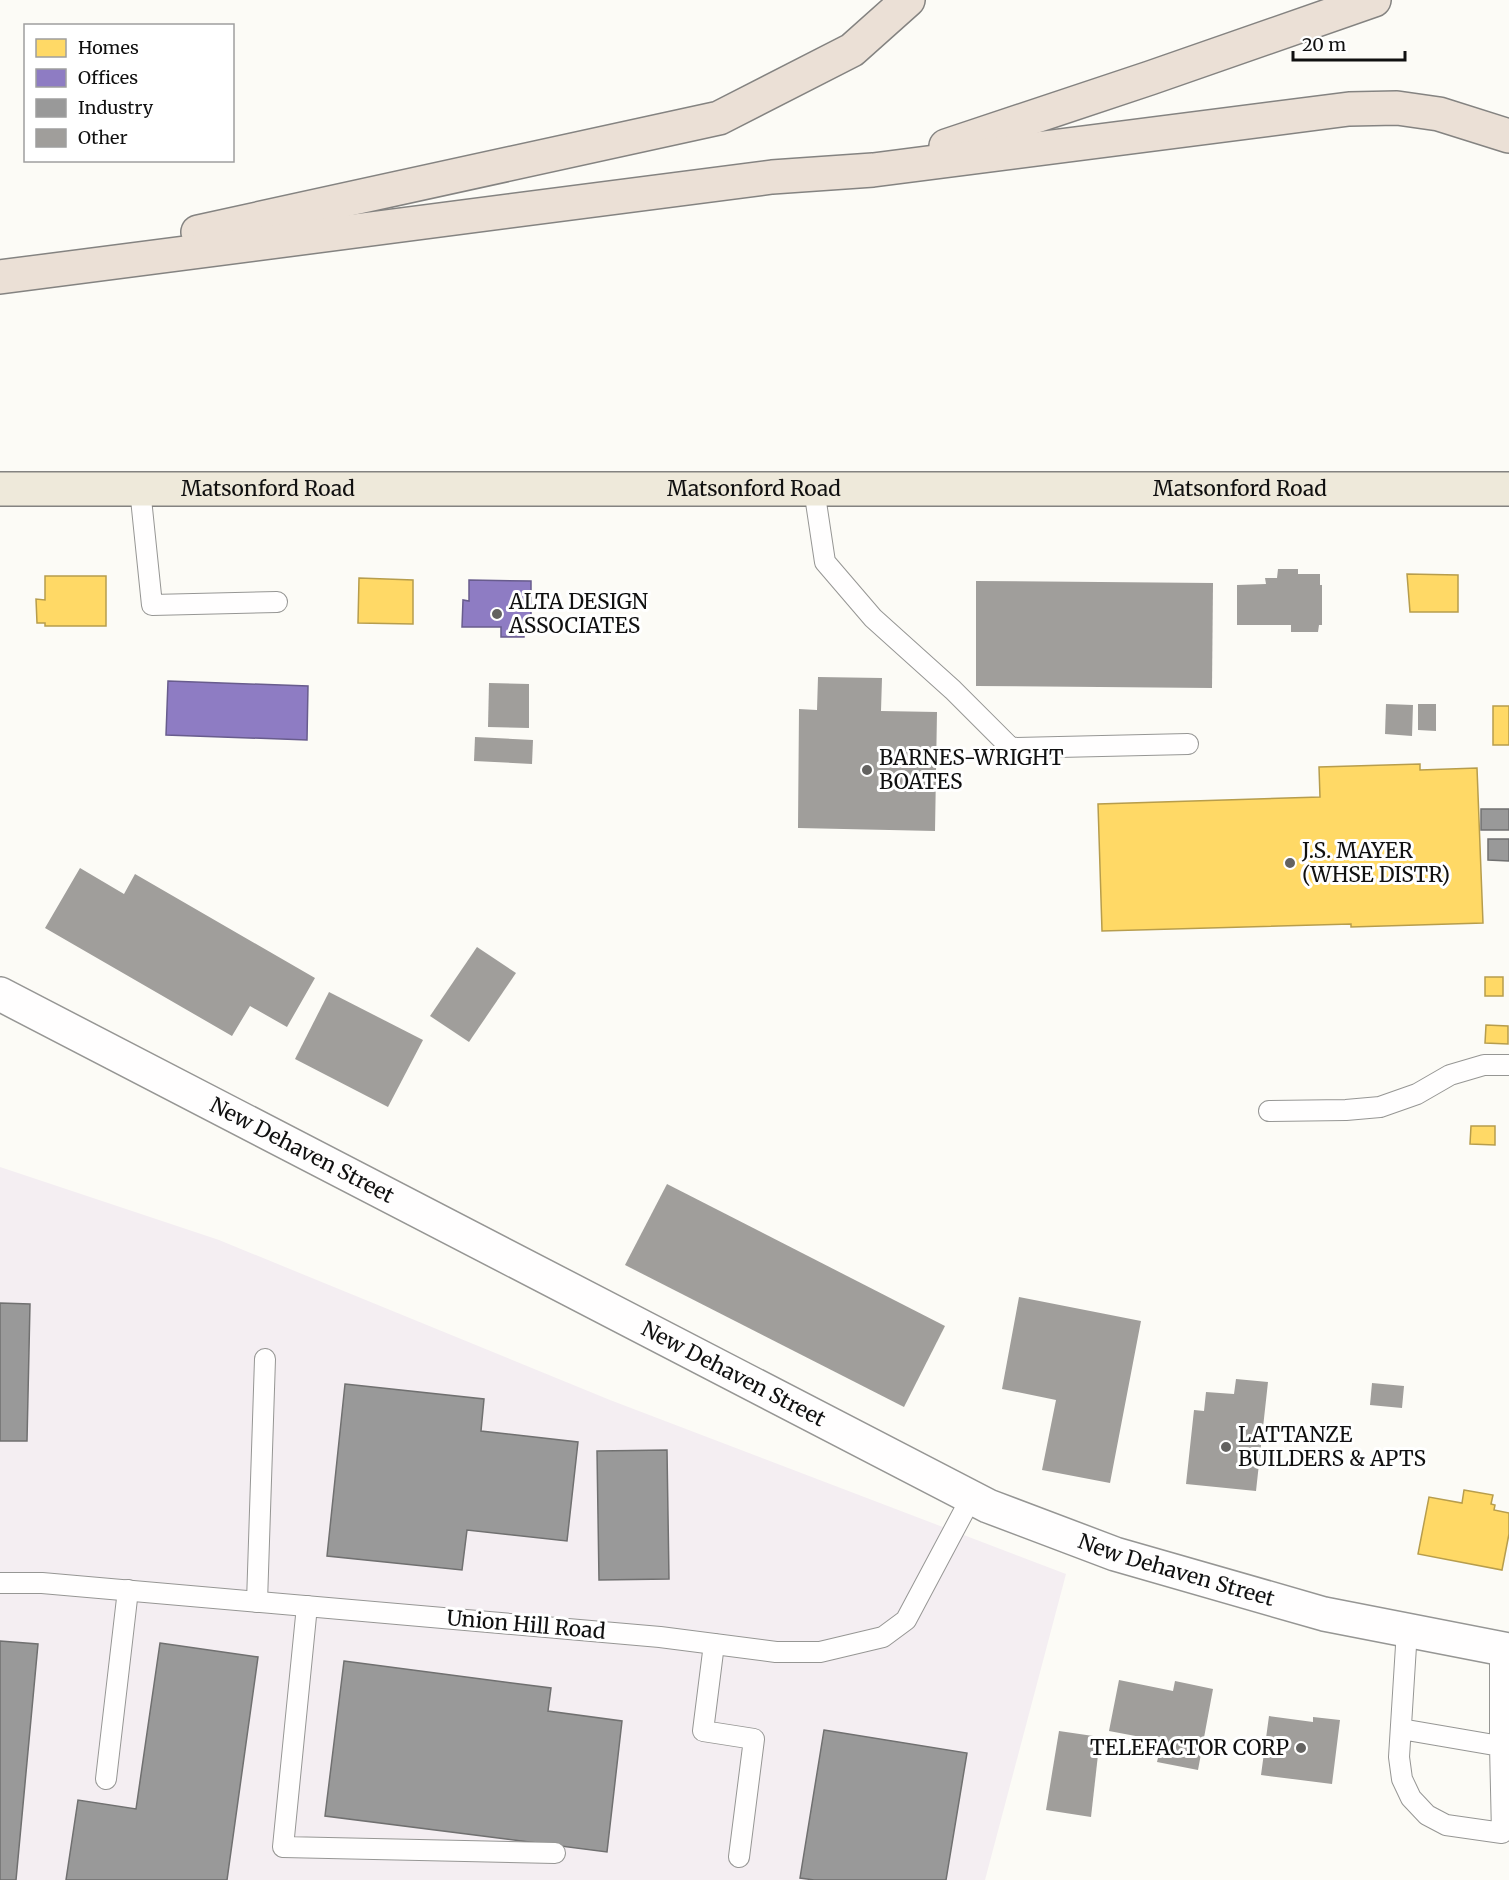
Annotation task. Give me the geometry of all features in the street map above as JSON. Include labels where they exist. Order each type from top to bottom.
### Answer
[{"type":"highway","points":[[0,276],[719,118],[852,50],[908,0]]},
{"type":"highway","points":[[873,170],[1150,78],[1374,0]]},
{"type":"highway","points":[[0,276],[772,177],[873,170],[1349,109],[1396,108],[1439,114],[1509,136]]},
{"type":"main road","name":"Matsonford Road","points":[[0,489],[1509,489]]},
{"type":"street","name":"New Dehaven Street","points":[[0,994],[988,1506],[1115,1554],[1324,1614],[1505,1649]]},
{"type":"lane","points":[[140,489],[152,604],[277,602]]},
{"type":"lane","points":[[814,489],[825,562],[873,618],[953,690],[1011,748],[1188,744]]},
{"type":"lane","points":[[1269,1111],[1380,1107],[1417,1094],[1450,1076],[1484,1065],[1509,1065]]},
{"type":"lane","points":[[257,1602],[265,1359]]},
{"type":"lane","name":"Union Hill Road","points":[[0,1582],[128,1590],[660,1637],[776,1652],[820,1652],[883,1637],[906,1620],[971,1498]]},
{"type":"lane","points":[[106,1779],[128,1590]]},
{"type":"lane","points":[[307,1606],[283,1847],[555,1853]]},
{"type":"lane","points":[[1407,1630],[1399,1757],[1402,1779],[1411,1798],[1427,1815],[1446,1825],[1502,1833],[1505,1649]]},
{"type":"lane","points":[[714,1644],[704,1731],[754,1738],[739,1857]]},
{"type":"lane","points":[[1401,1729],[1505,1747]]},
{"type":"shaded area","points":[[0,1167],[219,1240],[610,1400],[1066,1574],[985,1880],[0,1880]]},
{"type":"building: Homes","points":[[1407,574],[1458,575],[1458,612],[1410,612]]},
{"type":"building: Homes","points":[[45,576],[106,576],[106,626],[45,626],[45,623],[37,623],[36,599],[45,600]]},
{"type":"building: Homes","points":[[359,578],[413,580],[413,624],[358,623]]},
{"type":"building: Homes","points":[[1493,706],[1509,706],[1509,745],[1493,745]]},
{"type":"building: Homes","name":"J.S. MAYER (WHSE DISTR)","points":[[1420,764],[1420,770],[1477,768],[1483,923],[1102,931],[1098,804],[1320,797],[1319,767]]},
{"type":"building: Homes","points":[[1485,977],[1503,977],[1503,996],[1485,996]]},
{"type":"building: Homes","points":[[1486,1025],[1508,1026],[1508,1044],[1485,1043]]},
{"type":"building: Homes","points":[[1471,1126],[1495,1126],[1495,1145],[1470,1144]]},
{"type":"building: Homes","points":[[1464,1490],[1493,1495],[1491,1504],[1495,1505],[1494,1510],[1509,1513],[1509,1534],[1502,1570],[1418,1554],[1429,1497],[1462,1503]]},
{"type":"building: Offices","name":"ALTA DESIGN ASSOCIATES","points":[[469,580],[531,581],[531,627],[524,627],[524,637],[501,637],[501,627],[462,627],[463,600],[469,601]]},
{"type":"building: Offices","points":[[168,681],[308,686],[307,740],[166,735]]},
{"type":"building: Industry","points":[[1481,809],[1509,809],[1509,830],[1481,830]]},
{"type":"building: Industry","points":[[1488,839],[1509,839],[1509,861],[1488,860]]},
{"type":"building: Industry","points":[[0,1303],[30,1304],[27,1441],[0,1441]]},
{"type":"building: Industry","points":[[345,1384],[484,1399],[481,1431],[578,1442],[567,1541],[467,1530],[462,1570],[327,1556]]},
{"type":"building: Industry","points":[[667,1450],[669,1579],[599,1580],[597,1451]]},
{"type":"building: Industry","points":[[0,1641],[38,1644],[16,1880],[0,1880]]},
{"type":"building: Industry","points":[[160,1643],[258,1657],[227,1880],[66,1880],[78,1800],[136,1809]]},
{"type":"building: Industry","points":[[344,1661],[551,1688],[548,1711],[622,1721],[607,1852],[325,1816]]},
{"type":"building: Industry","points":[[824,1730],[967,1753],[946,1880],[814,1880],[800,1878]]},
{"type":"building: Other","points":[[1278,569],[1298,569],[1298,574],[1320,574],[1322,625],[1319,625],[1318,632],[1291,632],[1291,625],[1237,625],[1237,585],[1266,584],[1265,578],[1277,578]]},
{"type":"building: Other","points":[[976,581],[1213,583],[1212,688],[976,686]]},
{"type":"building: Other","name":"BARNES-WRIGHT BOATES","points":[[818,677],[882,678],[881,711],[937,712],[935,831],[798,828],[799,709],[817,710]]},
{"type":"building: Other","points":[[489,683],[529,684],[529,728],[488,727]]},
{"type":"building: Other","points":[[1386,704],[1413,705],[1412,736],[1385,734]]},
{"type":"building: Other","points":[[1418,704],[1436,704],[1436,731],[1418,730]]},
{"type":"building: Other","points":[[475,737],[533,740],[532,764],[474,761]]},
{"type":"building: Other","points":[[80,868],[124,894],[135,874],[315,978],[287,1027],[250,1006],[232,1036],[45,928]]},
{"type":"building: Other","points":[[477,947],[516,973],[469,1042],[430,1016]]},
{"type":"building: Other","points":[[329,992],[423,1040],[388,1107],[295,1059]]},
{"type":"building: Other","points":[[667,1184],[945,1326],[904,1407],[625,1265]]},
{"type":"building: Other","points":[[1019,1297],[1141,1321],[1110,1483],[1042,1470],[1056,1400],[1002,1389]]},
{"type":"building: Other","name":"LATTANZE BUILDERS & APTS","points":[[1236,1379],[1268,1382],[1256,1491],[1186,1484],[1194,1410],[1204,1411],[1206,1392],[1234,1394]]},
{"type":"building: Other","points":[[1372,1383],[1404,1386],[1402,1408],[1370,1405]]},
{"type":"building: Other","points":[[1119,1680],[1173,1691],[1175,1681],[1213,1689],[1198,1770],[1157,1762],[1162,1741],[1109,1731]]},
{"type":"building: Other","name":"TELEFACTOR CORP","points":[[1269,1716],[1313,1722],[1313,1717],[1340,1720],[1332,1784],[1261,1775]]},
{"type":"building: Other","points":[[1059,1731],[1100,1737],[1091,1817],[1046,1810]]},
{"type":"place","name":"ALTA DESIGN ASSOCIATES","points":[[497,614]]},
{"type":"place","name":"BARNES-WRIGHT BOATES","points":[[867,770]]},
{"type":"place","name":"J.S. MAYER (WHSE DISTR)","points":[[1290,863]]},
{"type":"place","name":"LATTANZE BUILDERS & APTS","points":[[1226,1447]]},
{"type":"place","name":"TELEFACTOR CORP","points":[[1301,1748]]}]
